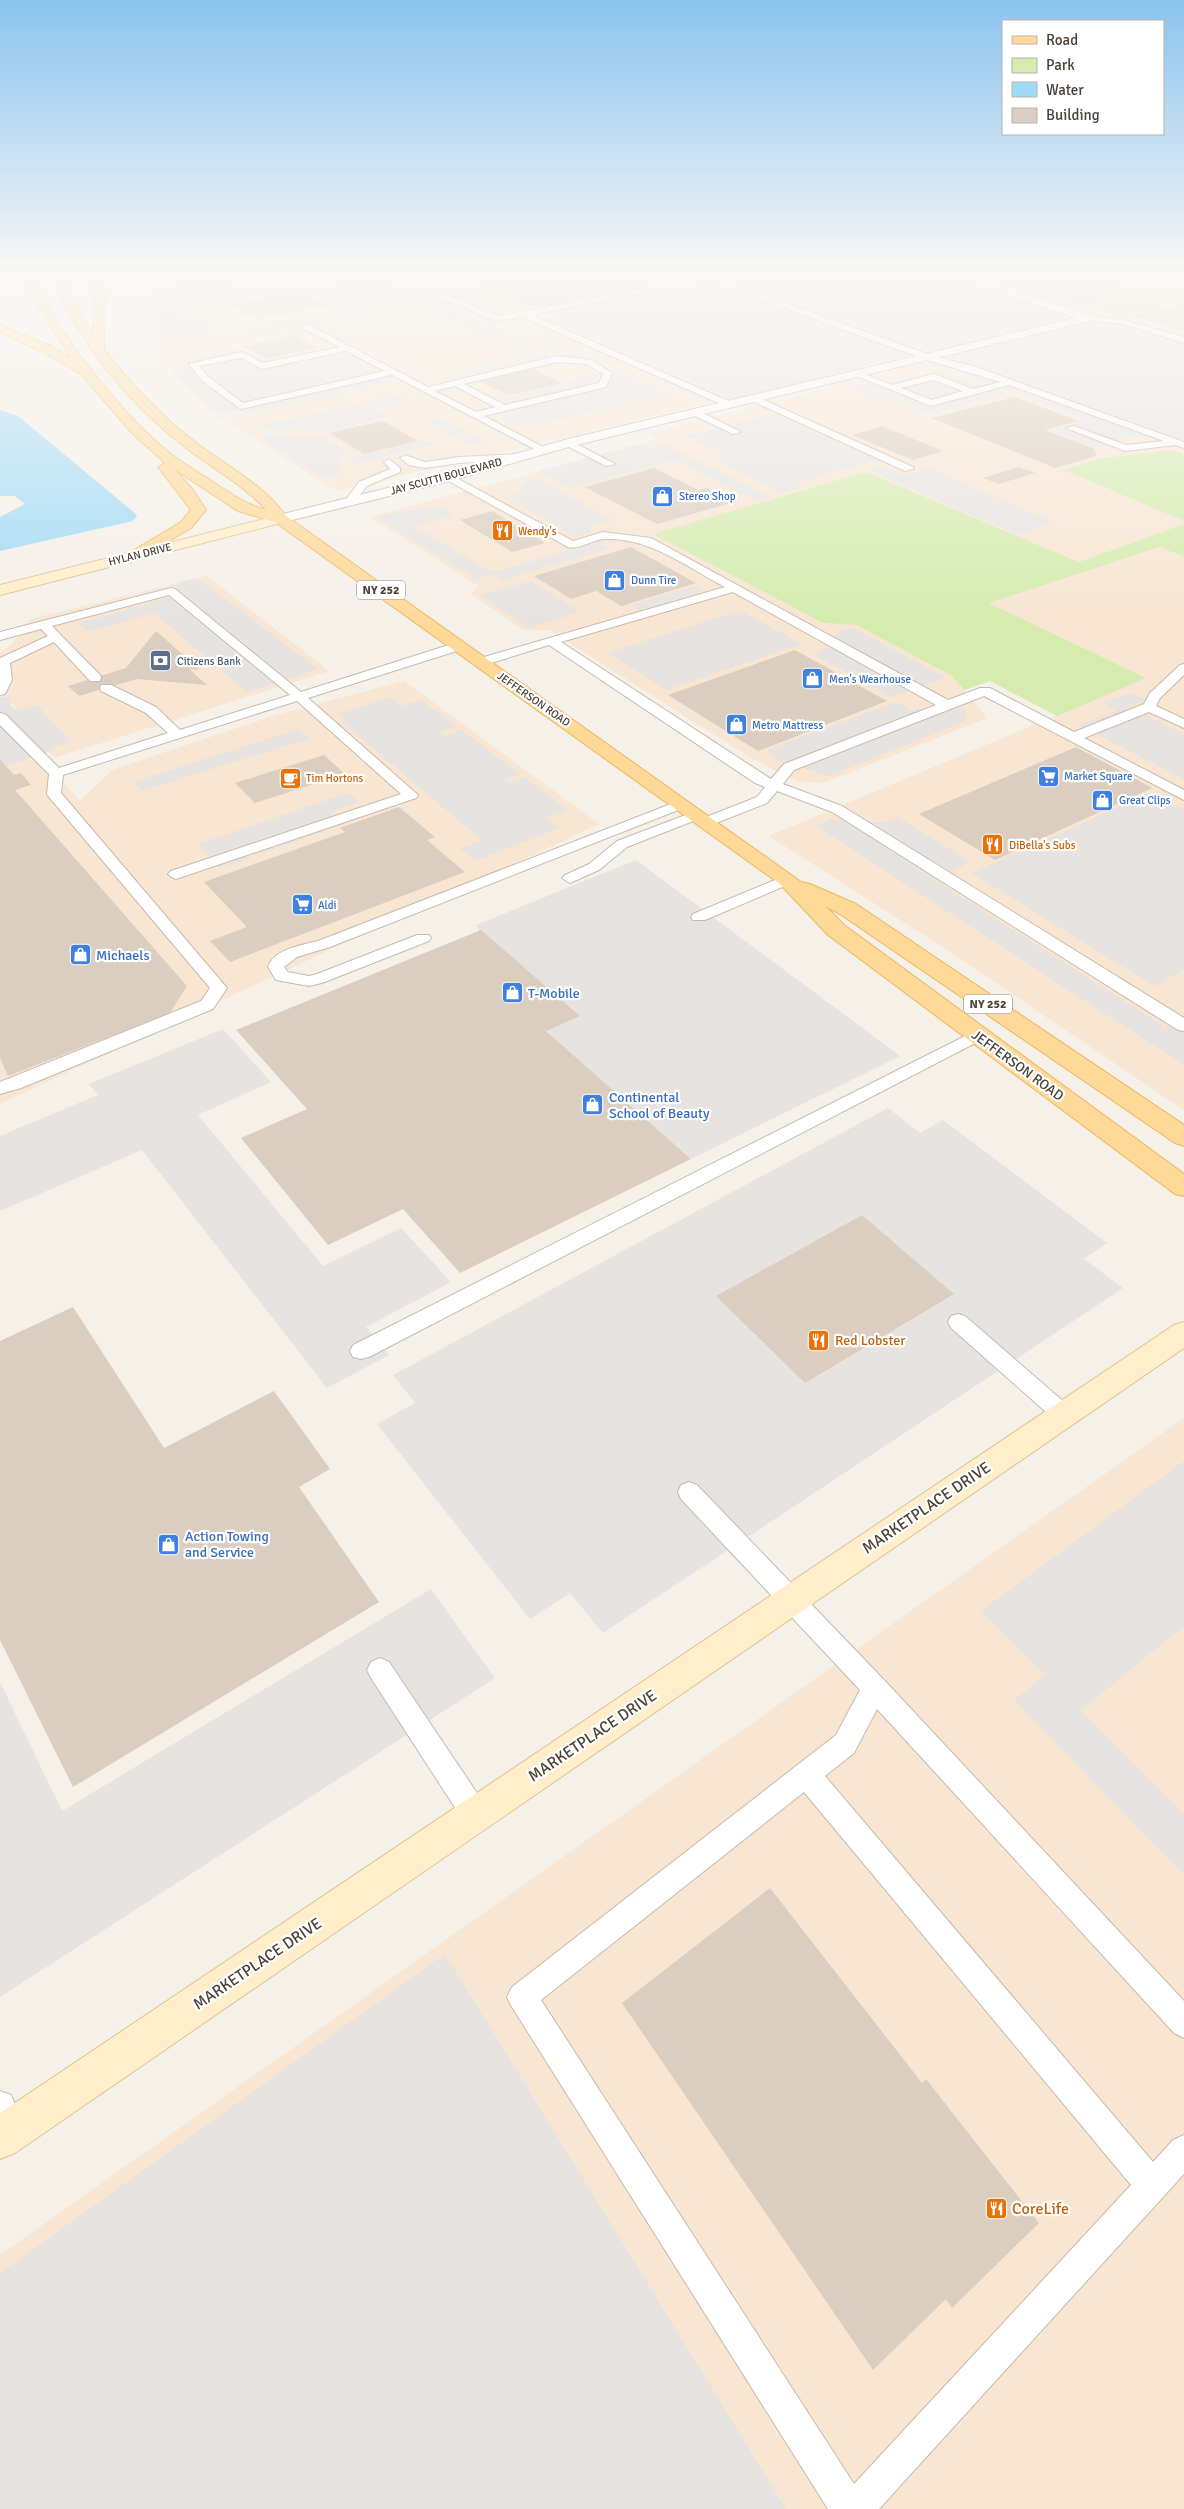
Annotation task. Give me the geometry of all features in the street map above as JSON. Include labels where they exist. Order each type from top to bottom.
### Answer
[{"type":"main road","name":"JEFFERSON ROAD","points":[[105,393],[138,430],[170,460],[243,508],[280,519],[787,880],[848,909],[1184,1137]]},
{"type":"main road","name":"JEFFERSON ROAD","points":[[135,393],[146,406],[190,445],[268,500],[280,519]]},
{"type":"main road","points":[[136,556],[186,525],[199,510],[188,493],[166,469],[157,448]]},
{"type":"main road","name":"JEFFERSON ROAD","points":[[787,880],[836,930],[1184,1187]]},
{"type":"street","name":"JAY SCUTTI BOULEVARD","points":[[280,519],[449,477],[568,443],[779,393]]},
{"type":"street","name":"HYLAN DRIVE","points":[[0,590],[280,519]]},
{"type":"street","name":"MARKETPLACE DRIVE","points":[[3,2125],[475,1814],[1184,1333]]},
{"type":"lane","points":[[224,393],[241,406],[299,393]]},
{"type":"lane","points":[[432,393],[542,450]]},
{"type":"lane","points":[[475,393],[503,408]]},
{"type":"lane","points":[[474,415],[563,393]]},
{"type":"lane","points":[[703,393],[730,405]]},
{"type":"lane","points":[[905,393],[931,403],[969,393]]},
{"type":"lane","points":[[1039,393],[1181,444]]},
{"type":"lane","points":[[755,399],[909,469]]},
{"type":"lane","points":[[696,413],[736,432]]},
{"type":"lane","points":[[1071,428],[1124,448],[1181,444]]},
{"type":"lane","points":[[568,443],[610,464]]},
{"type":"lane","points":[[405,458],[413,463],[425,465],[460,460],[518,457]]},
{"type":"lane","points":[[350,501],[362,484],[396,470],[389,462]]},
{"type":"lane","points":[[449,477],[572,545],[603,535],[647,540],[947,705]]},
{"type":"lane","points":[[481,662],[735,588]]},
{"type":"lane","points":[[0,636],[171,591],[300,697],[411,795],[176,874]]},
{"type":"lane","points":[[43,624],[95,678]]},
{"type":"lane","points":[[0,691],[6,680],[3,661],[55,637]]},
{"type":"lane","points":[[551,641],[760,780],[837,809],[1184,1026]]},
{"type":"lane","points":[[56,773],[459,646]]},
{"type":"lane","points":[[1074,737],[1149,707],[1155,696],[1184,668]]},
{"type":"lane","points":[[106,688],[151,710],[178,735]]},
{"type":"lane","points":[[423,938],[322,978],[309,981],[295,980],[282,976],[276,967],[277,963],[291,954],[694,814],[762,800],[789,767],[984,691],[1184,796]]},
{"type":"lane","points":[[1149,707],[1184,724]]},
{"type":"lane","points":[[0,716],[56,773],[54,794],[219,988],[207,1004],[15,1084],[0,1088]]},
{"type":"lane","points":[[570,878],[594,867],[606,854],[622,844],[694,814]]},
{"type":"lane","points":[[699,917],[787,880]]},
{"type":"lane","points":[[361,1351],[977,1035]]},
{"type":"lane","points":[[958,1322],[1063,1414]]},
{"type":"lane","points":[[689,1492],[875,1688],[1184,2023]]},
{"type":"lane","points":[[380,1670],[475,1814]]},
{"type":"lane","points":[[849,2509],[522,1997],[845,1744],[875,1688]]},
{"type":"lane","points":[[806,1774],[1152,2185]]},
{"type":"lane","points":[[854,2509],[1184,2151]]},
{"type":"shaded area","points":[[192,393],[750,393],[337,491],[210,412]]},
{"type":"shaded area","points":[[196,393],[338,393],[243,414],[238,410],[220,413]]},
{"type":"shaded area","points":[[520,393],[668,393],[539,424],[528,423],[516,426],[501,418],[515,414],[501,398]]},
{"type":"shaded area","points":[[718,393],[756,393],[732,399]]},
{"type":"shaded area","points":[[804,393],[1184,393],[1184,454],[1173,450],[1102,458],[1065,470],[1184,521],[1184,524],[1079,562],[866,472],[654,534],[823,623],[857,625],[952,676],[987,718],[823,783],[796,781],[751,758],[549,630],[524,630],[471,594],[478,586],[370,517],[660,438],[649,433]]},
{"type":"shaded area","points":[[868,393],[1004,394],[936,413],[928,410],[919,412]]},
{"type":"shaded area","points":[[1016,393],[1031,393],[1144,434],[1094,447],[1051,431],[1087,419]]},
{"type":"shaded area","points":[[1057,393],[1184,393],[1184,439]]},
{"type":"shaded area","points":[[398,395],[407,400],[372,408],[388,417],[318,433],[312,430],[270,430],[263,425]]},
{"type":"shaded area","points":[[772,414],[876,460],[795,483],[803,487],[782,493],[715,460],[728,456],[686,436]]},
{"type":"shaded area","points":[[440,417],[487,443],[472,446],[426,421]]},
{"type":"shaded area","points":[[271,433],[306,437],[318,434],[351,454],[338,457],[340,475],[326,479],[259,436]]},
{"type":"shaded area","points":[[427,440],[435,444],[353,464],[345,460]]},
{"type":"shaded area","points":[[642,444],[651,448],[665,445],[771,497],[756,501],[673,460],[569,488],[538,471]]},
{"type":"shaded area","points":[[882,466],[904,475],[929,468],[1053,522],[1018,535],[870,470]]},
{"type":"shaded area","points":[[538,479],[613,520],[594,524],[589,533],[576,537],[507,497],[519,494],[525,483]]},
{"type":"shaded area","points":[[439,506],[454,515],[415,526],[487,570],[500,571],[599,541],[609,548],[502,580],[494,574],[476,579],[377,518],[391,513]]},
{"type":"shaded area","name":"Market Square","points":[[1160,547],[1184,557],[1184,1110],[941,946],[769,836],[1146,678],[989,603]]},
{"type":"shaded area","points":[[207,576],[329,671],[54,758],[0,688],[0,653],[13,643],[30,619]]},
{"type":"shaded area","points":[[198,578],[317,669],[247,692],[154,613],[88,632],[78,623],[162,600],[181,581]]},
{"type":"shaded area","points":[[531,581],[580,612],[529,628],[480,595]]},
{"type":"shaded area","points":[[694,586],[703,591],[639,611],[631,605]]},
{"type":"shaded area","points":[[740,610],[801,644],[667,690],[608,653]]},
{"type":"shaded area","points":[[853,628],[945,677],[892,697],[813,654],[827,647],[838,632]]},
{"type":"shaded area","points":[[404,681],[599,824],[0,1104],[0,711],[80,801],[112,770],[276,715]]},
{"type":"shaded area","points":[[1130,693],[1146,700],[1129,706],[1184,735],[1184,779],[1079,725],[1116,711],[1104,703]]},
{"type":"shaded area","points":[[10,696],[11,706],[16,710],[37,705],[71,742],[54,747],[51,751],[6,766],[0,759],[0,697]]},
{"type":"shaded area","points":[[390,697],[401,706],[421,700],[457,726],[440,732],[444,736],[462,730],[520,774],[504,779],[509,783],[525,778],[567,809],[545,817],[559,828],[475,861],[460,849],[482,840],[342,722],[347,720],[339,714]]},
{"type":"shaded area","points":[[896,702],[912,710],[965,709],[966,721],[829,776],[778,760],[767,750]]},
{"type":"shaded area","points":[[299,729],[310,738],[142,791],[133,782]]},
{"type":"shaded area","points":[[1151,792],[1184,809],[1184,970],[1154,986],[972,873]]},
{"type":"shaded area","points":[[347,793],[359,802],[331,812],[345,824],[219,868],[198,844]]},
{"type":"shaded area","points":[[898,817],[970,862],[935,880],[1165,1027],[1184,1016],[1184,1065],[816,826],[831,819],[883,823]]},
{"type":"shaded area","points":[[636,860],[900,1056],[691,1159],[546,1031],[476,925]]},
{"type":"shaded area","points":[[223,1029],[271,1082],[198,1115],[323,1266],[401,1228],[451,1282],[366,1327],[389,1355],[327,1388],[142,1150],[0,1211],[0,1136],[98,1095],[89,1084]]},
{"type":"shaded area","points":[[888,1108],[920,1133],[943,1120],[1107,1243],[1084,1259],[1123,1288],[603,1633],[570,1593],[530,1619],[377,1424],[415,1403],[393,1375]]},
{"type":"shaded area","points":[[1184,1418],[1184,2509],[0,2509],[0,2255]]},
{"type":"shaded area","points":[[1184,1461],[1184,1626],[1081,1710],[1184,1814],[1184,1875],[1014,1700],[1045,1675],[981,1611]]},
{"type":"shaded area","points":[[431,1589],[495,1678],[0,1997],[0,1682],[62,1811]]},
{"type":"shaded area","points":[[445,1954],[786,2509],[0,2509],[0,2273]]},
{"type":"green space","points":[[1173,450],[1184,454],[1184,521],[1064,470],[1102,458]]},
{"type":"green space","points":[[866,472],[1079,562],[1184,524],[1184,557],[1160,547],[989,603],[1146,678],[1057,716],[990,681],[964,690],[952,676],[857,625],[823,623],[653,534]]},
{"type":"water","points":[[0,410],[18,416],[137,515],[133,521],[0,551],[0,517],[25,504],[15,496],[0,496]]},
{"type":"building","points":[[1014,397],[1079,421],[1045,430],[1093,448],[1097,456],[1055,468],[932,418]]},
{"type":"building","points":[[383,421],[418,441],[364,454],[329,433]]},
{"type":"building","points":[[882,426],[943,451],[913,460],[852,435]]},
{"type":"building","points":[[1019,467],[1035,473],[999,484],[983,478]]},
{"type":"building","name":"Stereo Shop","points":[[654,468],[698,490],[706,488],[734,502],[657,524],[585,487]]},
{"type":"building","name":"Wendy's","points":[[492,511],[545,543],[512,552],[460,520]]},
{"type":"building","name":"Dunn Tire","points":[[631,547],[696,583],[621,606],[596,591],[571,599],[534,576]]},
{"type":"building","name":"Citizens Bank","points":[[156,631],[200,670],[189,669],[207,685],[137,679],[79,696],[68,686],[126,668]]},
{"type":"building","points":[[795,650],[887,701],[758,751],[668,695]]},
{"type":"building","points":[[1076,747],[1152,788],[995,860],[919,814]]},
{"type":"building","name":"Tim Hortons","points":[[324,755],[345,774],[255,803],[235,783]]},
{"type":"building","name":"Michaels","points":[[0,759],[14,775],[21,773],[31,785],[15,790],[187,986],[170,1013],[8,1076],[0,1058]]},
{"type":"building","name":"Aldi","points":[[399,807],[435,837],[427,840],[465,872],[230,962],[210,941],[247,927],[204,882],[345,832],[340,828]]},
{"type":"building","points":[[481,930],[580,1016],[546,1031],[691,1159],[460,1273],[403,1209],[328,1245],[241,1138],[307,1109],[236,1030]]},
{"type":"building","name":"Red Lobster","points":[[862,1215],[954,1294],[805,1383],[716,1296]]},
{"type":"building","name":"Action Towing and Service","points":[[73,1307],[164,1448],[274,1391],[330,1469],[299,1487],[379,1602],[73,1787],[0,1640],[0,1341]]},
{"type":"building","points":[[770,1888],[922,2083],[926,2079],[1039,2223],[952,2308],[946,2299],[873,2370],[622,2003]]},
{"type":"place","name":"Stereo Shop","points":[[663,496]]},
{"type":"place","name":"Wendy's","points":[[502,531]]},
{"type":"place","name":"Dunn Tire","points":[[615,580]]},
{"type":"place","name":"Citizens Bank","points":[[161,661]]},
{"type":"place","name":"Men's Wearhouse","points":[[813,679]]},
{"type":"place","name":"Metro Mattress","points":[[736,725]]},
{"type":"place","name":"Market Square","points":[[1048,776]]},
{"type":"place","name":"Tim Hortons","points":[[290,778]]},
{"type":"place","name":"Great Clips","points":[[1103,800]]},
{"type":"place","name":"DiBella's Subs","points":[[993,845]]},
{"type":"place","name":"Aldi","points":[[302,905]]},
{"type":"place","name":"Michaels","points":[[80,955]]},
{"type":"place","name":"T-Mobile","points":[[512,993]]},
{"type":"place","name":"Continental School of Beauty","points":[[593,1105]]},
{"type":"place","name":"Red Lobster","points":[[819,1340]]},
{"type":"place","name":"Action Towing and Service","points":[[169,1544]]},
{"type":"place","name":"CoreLife","points":[[996,2208]]}]
